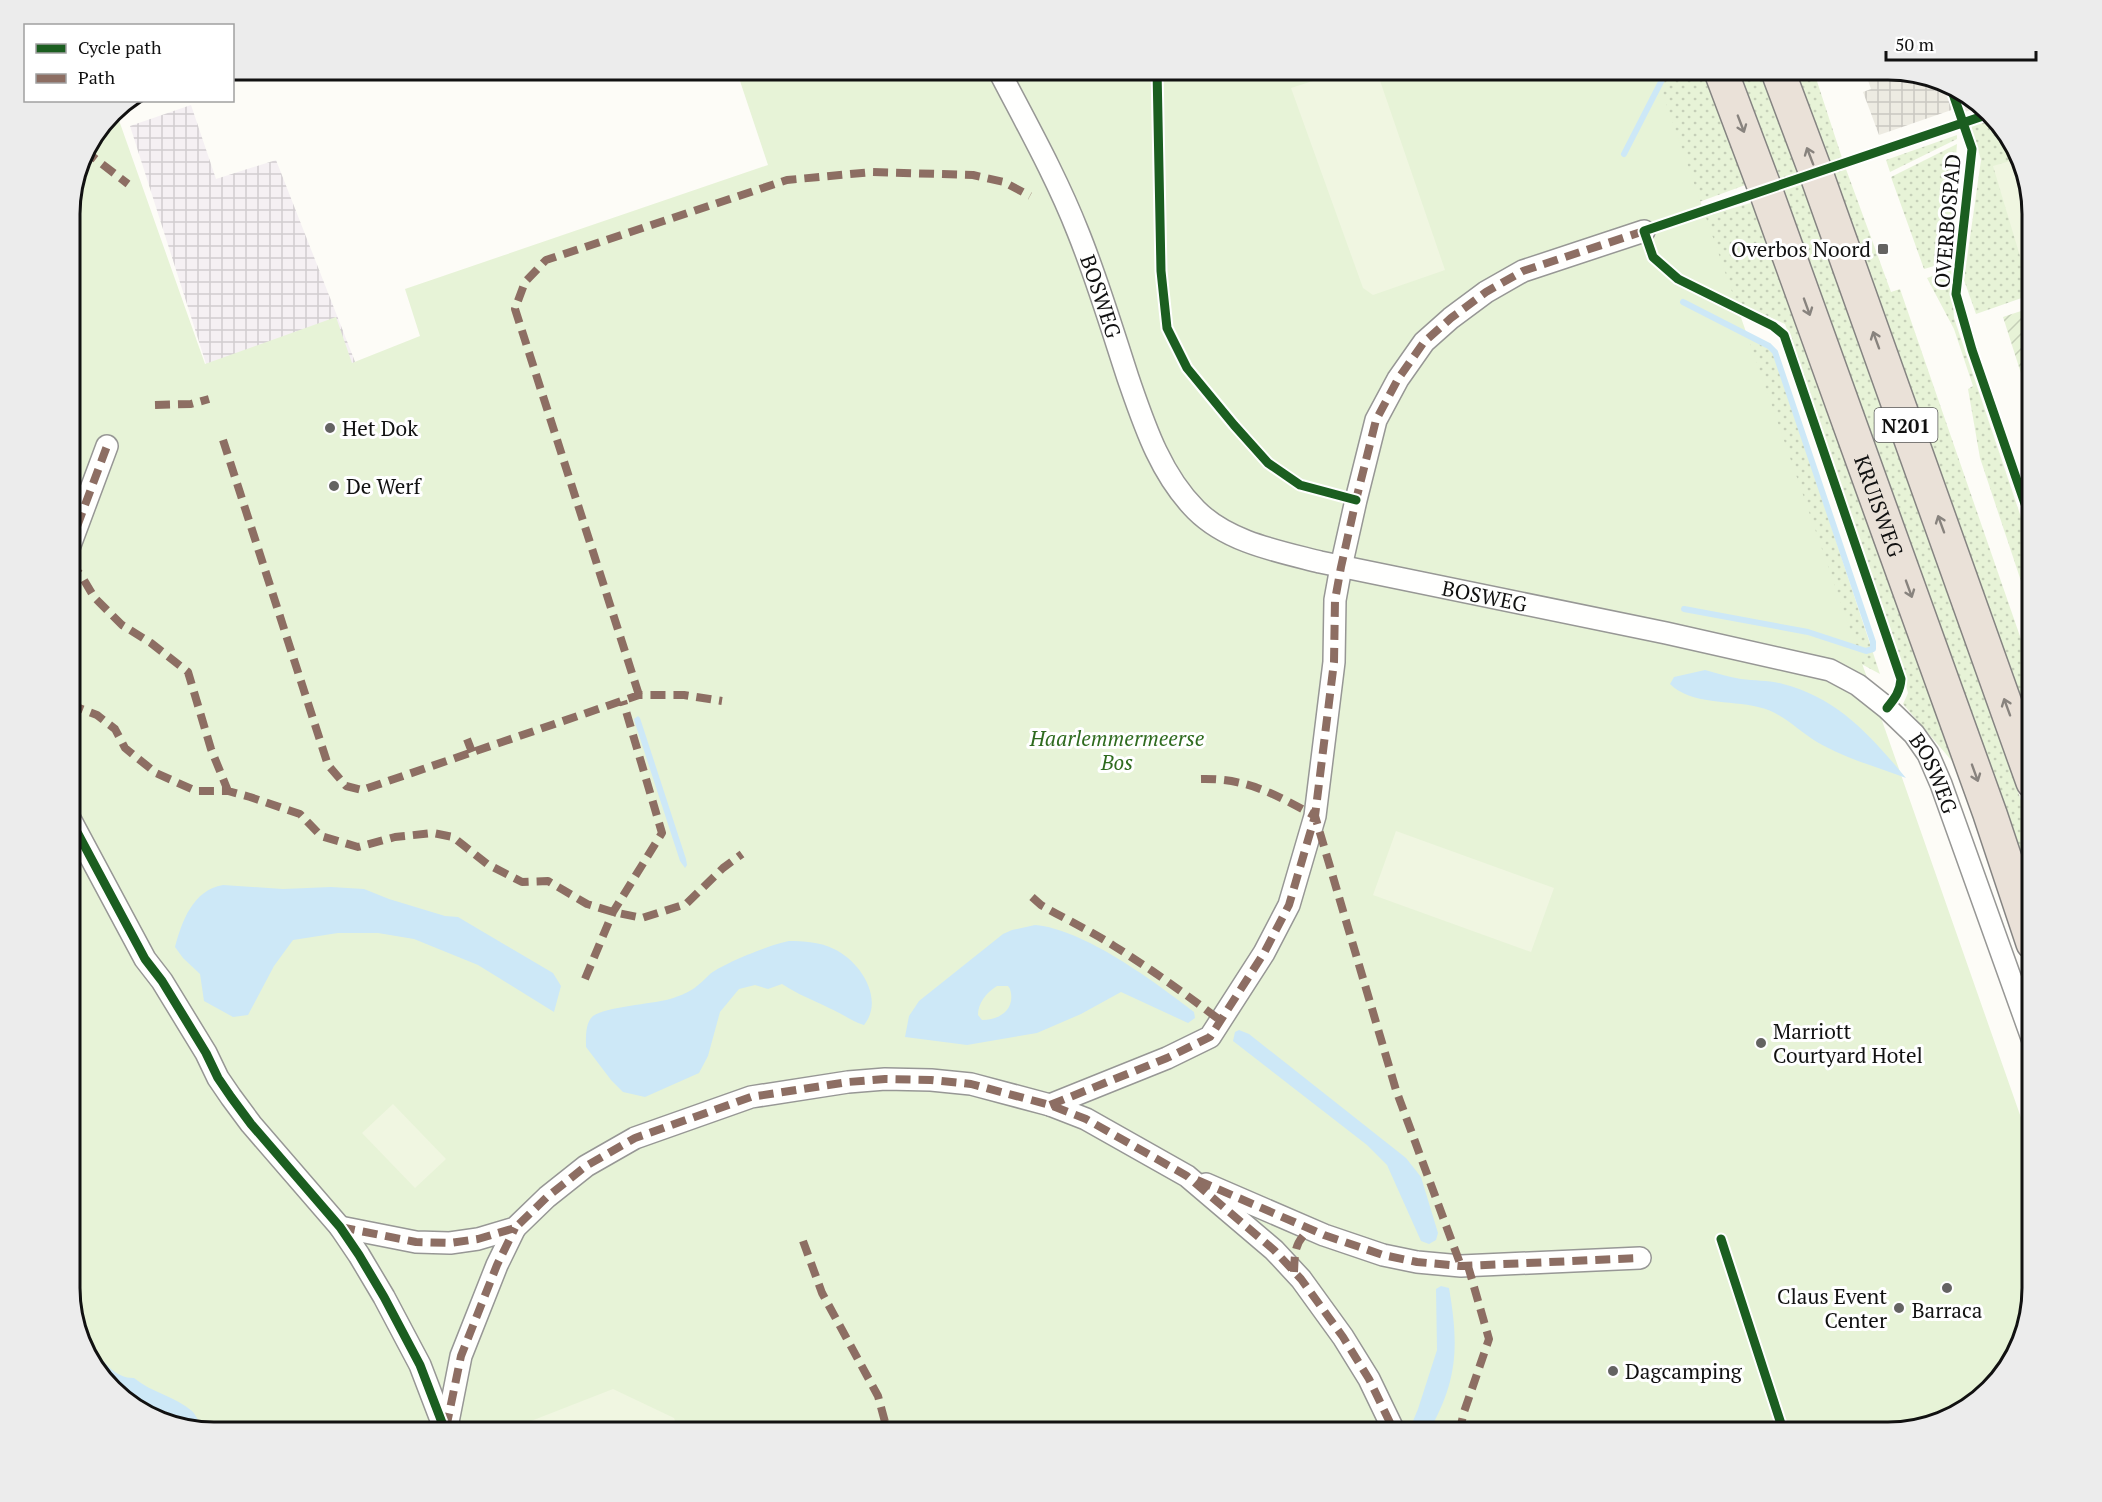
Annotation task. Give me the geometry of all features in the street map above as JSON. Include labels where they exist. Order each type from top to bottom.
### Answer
[{"type":"highway","name":"KRUISWEG","points":[[1724,80],[1990,814],[2022,911]]},
{"type":"highway","name":"N201","points":[[1781,80],[2022,751]]},
{"type":"street","name":"BOSWEG","points":[[1004,80],[1058,185],[1079,233],[1143,422],[1166,472],[1196,510],[1228,534],[1270,549],[1341,567],[1666,633],[1830,670],[1858,685],[1914,734],[1928,754],[1941,784],[2022,1010]]},
{"type":"street","points":[[1050,1105],[1167,1058],[1210,1037],[1264,953],[1289,905],[1315,816],[1334,662],[1335,600],[1341,567],[1376,420],[1398,379],[1424,342],[1486,292],[1523,272],[1644,231]]},
{"type":"street","points":[[80,518],[107,446]]},
{"type":"street","points":[[80,838],[145,959],[162,981],[225,1088],[250,1124],[340,1227],[384,1297],[420,1365],[442,1422]]},
{"type":"street","points":[[448,1422],[461,1356],[492,1275],[515,1228],[547,1197],[586,1166],[635,1138],[751,1097],[848,1082],[895,1078],[971,1084],[1050,1105],[1086,1119],[1187,1176],[1324,1235],[1383,1255],[1417,1262],[1461,1266],[1640,1258]]},
{"type":"street","points":[[1187,1176],[1274,1250],[1301,1279],[1343,1337],[1369,1379],[1390,1422]]},
{"type":"street","points":[[340,1227],[416,1242],[450,1243],[478,1239],[515,1228]]},
{"type":"shaded area","points":[[1868,80],[1923,84],[1955,97],[1973,109],[1965,112],[1963,106],[1879,135],[1863,92],[1871,89]]},
{"type":"shaded area","points":[[191,105],[216,179],[276,160],[363,382],[224,420],[130,126]]},
{"type":"green space","name":"Haarlemmermeerse Bos","points":[[740,80],[1658,80],[2022,1121],[2021,1306],[2009,1348],[1995,1370],[1983,1383],[1970,1395],[1948,1409],[1923,1418],[1888,1422],[214,1422],[179,1418],[162,1412],[132,1395],[119,1383],[107,1370],[93,1348],[84,1323],[80,1297],[80,205],[84,179],[93,154],[107,132],[119,119],[205,364],[336,317],[352,363],[420,336],[405,289],[768,165]]},
{"type":"green space","points":[[1316,80],[1380,80],[1445,270],[1373,295],[1363,288],[1291,88]]},
{"type":"green space","points":[[1647,80],[1708,80],[1748,184],[1699,202]]},
{"type":"green space","points":[[1742,80],[1766,80],[2022,803],[2022,854],[1919,589]]},
{"type":"green space","points":[[1797,80],[1817,80],[1843,161],[1891,292],[1900,289],[2022,642],[2022,707]]},
{"type":"green space","points":[[1985,121],[2009,154],[2018,179],[2022,214],[2022,298],[1976,314],[1964,280],[1981,160],[1971,125]]},
{"type":"green space","points":[[1957,135],[1957,139],[1890,172],[1886,160]]},
{"type":"green space","points":[[1957,144],[1948,262],[1924,269],[1891,177]]},
{"type":"green space","points":[[2011,161],[2018,179],[2022,214],[2022,263],[1993,166]]},
{"type":"green space","points":[[1754,202],[1804,333],[1952,761],[1903,704],[1908,693],[1906,685],[1785,324],[1683,277],[1689,221]]},
{"type":"green space","points":[[1951,269],[1954,318],[2022,520],[2022,584],[1980,458],[1968,389],[1973,386],[1954,329],[1927,278]]},
{"type":"green space","points":[[1664,278],[1773,350],[1880,674],[1852,659]]},
{"type":"green space","points":[[2022,311],[2022,377],[2003,317]]},
{"type":"green space","points":[[1396,831],[1554,888],[1531,952],[1373,895]]},
{"type":"green space","points":[[393,1104],[446,1159],[415,1188],[362,1133]]},
{"type":"green space","points":[[613,1389],[674,1418],[675,1422],[528,1422]]},
{"type":"water","points":[[1705,670],[1741,679],[1783,684],[1803,690],[1820,699],[1852,720],[1906,778],[1827,748],[1767,709],[1700,699],[1679,691],[1670,684],[1674,677]]},
{"type":"water","points":[[638,716],[686,859],[685,868],[680,861],[635,723],[634,719]]},
{"type":"water","points":[[223,885],[283,889],[331,887],[364,889],[445,916],[458,917],[553,973],[561,986],[554,1012],[478,965],[414,939],[378,933],[338,933],[293,940],[274,966],[248,1015],[233,1017],[204,1001],[200,974],[175,947],[185,917],[196,900],[213,888]]},
{"type":"water","points":[[1035,925],[1075,936],[1097,946],[1160,986],[1194,1012],[1195,1018],[1188,1023],[1121,992],[1081,1014],[1037,1033],[967,1045],[905,1037],[909,1016],[919,1001],[1003,934]],"holes":[[[997,986],[1008,986],[1011,996],[1009,1007],[995,1018],[982,1020],[978,1015],[983,999]]]},
{"type":"water","points":[[789,941],[823,945],[834,949],[853,962],[867,982],[871,993],[870,1015],[864,1025],[782,984],[768,989],[755,985],[739,989],[720,1012],[708,1056],[699,1073],[645,1097],[623,1092],[586,1047],[587,1027],[593,1016],[608,1010],[662,1001],[682,995],[724,965],[759,950]]},
{"type":"water","points":[[1239,1030],[1249,1034],[1406,1158],[1421,1177],[1438,1233],[1436,1240],[1429,1244],[1421,1241],[1387,1165],[1367,1145],[1233,1041],[1235,1032]]},
{"type":"water","points":[[1441,1286],[1449,1288],[1454,1328],[1454,1363],[1445,1397],[1434,1422],[1413,1422],[1437,1350],[1436,1289]]},
{"type":"water","points":[[90,1339],[113,1370],[123,1376],[134,1378],[194,1413],[199,1421],[162,1412],[132,1395],[107,1370]]},
{"type":"waterway","points":[[1624,154],[1662,80]]},
{"type":"waterway","points":[[1683,302],[1769,346],[1775,352],[1873,642],[1873,649],[1866,651],[1808,632],[1684,609]]},
{"type":"marked path","points":[[92,156],[128,184]]},
{"type":"marked path","points":[[639,695],[515,309],[525,282],[546,260],[787,180],[872,172],[973,175],[1004,182],[1030,196]]},
{"type":"marked path","points":[[1050,1105],[1167,1058],[1210,1037],[1264,953],[1289,905],[1315,816],[1334,662],[1335,600],[1341,567],[1376,420],[1398,379],[1424,342],[1486,292],[1523,271],[1644,231]]},
{"type":"marked path","points":[[155,405],[191,404],[209,399]]},
{"type":"marked path","points":[[223,440],[328,765],[346,786],[362,790],[639,695],[684,695],[722,701]]},
{"type":"marked path","points":[[80,518],[107,446]]},
{"type":"marked path","points":[[80,574],[94,597],[122,625],[151,643],[188,672],[211,749],[228,791]]},
{"type":"marked path","points":[[585,979],[613,912],[662,833],[623,701]]},
{"type":"marked path","points":[[80,708],[97,715],[115,729],[125,748],[156,773],[196,791],[228,791],[300,814],[321,836],[358,847],[395,837],[433,833],[453,837],[487,864],[522,882],[548,881],[587,904],[613,912],[642,918],[686,904],[723,868],[742,854]]},
{"type":"marked path","points":[[467,739],[472,752]]},
{"type":"marked path","points":[[1201,779],[1233,781],[1261,789],[1315,816],[1396,1090],[1461,1266]]},
{"type":"marked path","points":[[1032,897],[1041,905],[1128,955],[1221,1021]]},
{"type":"marked path","points":[[340,1227],[416,1242],[450,1243],[478,1239],[515,1228],[547,1197],[586,1166],[635,1138],[751,1097],[848,1082],[885,1079],[971,1084],[1050,1105],[1086,1119],[1187,1176],[1274,1250],[1301,1279],[1343,1337],[1369,1379],[1390,1422]]},
{"type":"marked path","points":[[1197,1180],[1324,1235],[1383,1255],[1417,1262],[1461,1266],[1640,1258]]},
{"type":"marked path","points":[[447,1422],[461,1356],[497,1265],[515,1228]]},
{"type":"marked path","points":[[1294,1272],[1296,1248],[1310,1229]]},
{"type":"marked path","points":[[803,1241],[822,1293],[878,1396],[885,1422]]},
{"type":"marked path","points":[[1462,1422],[1489,1339],[1468,1266]]},
{"type":"cycle path","points":[[1157,80],[1161,271],[1167,328],[1187,368],[1268,463],[1300,485],[1356,500]]},
{"type":"cycle path","name":"OVERBOSPAD","points":[[1954,97],[1972,149],[1956,294],[1972,350],[2022,495]]},
{"type":"cycle path","points":[[1887,708],[1897,695],[1901,679],[1784,335],[1773,326],[1678,279],[1653,257],[1644,231],[1981,117]]},
{"type":"cycle path","points":[[80,838],[145,959],[162,981],[206,1053],[218,1078],[251,1124],[340,1227],[359,1255],[420,1365],[442,1422]]},
{"type":"cycle path","points":[[1721,1239],[1780,1422]]},
{"type":"place","name":"Overbos Noord","points":[[1883,249]]},
{"type":"place","name":"Het Dok","points":[[330,428]]},
{"type":"place","name":"De Werf","points":[[334,486]]},
{"type":"place","name":"Marriott Courtyard Hotel","points":[[1761,1043]]},
{"type":"place","name":"Barraca","points":[[1947,1288]]},
{"type":"place","name":"Claus Event Center","points":[[1899,1308]]},
{"type":"place","name":"Dagcamping","points":[[1613,1371]]}]
